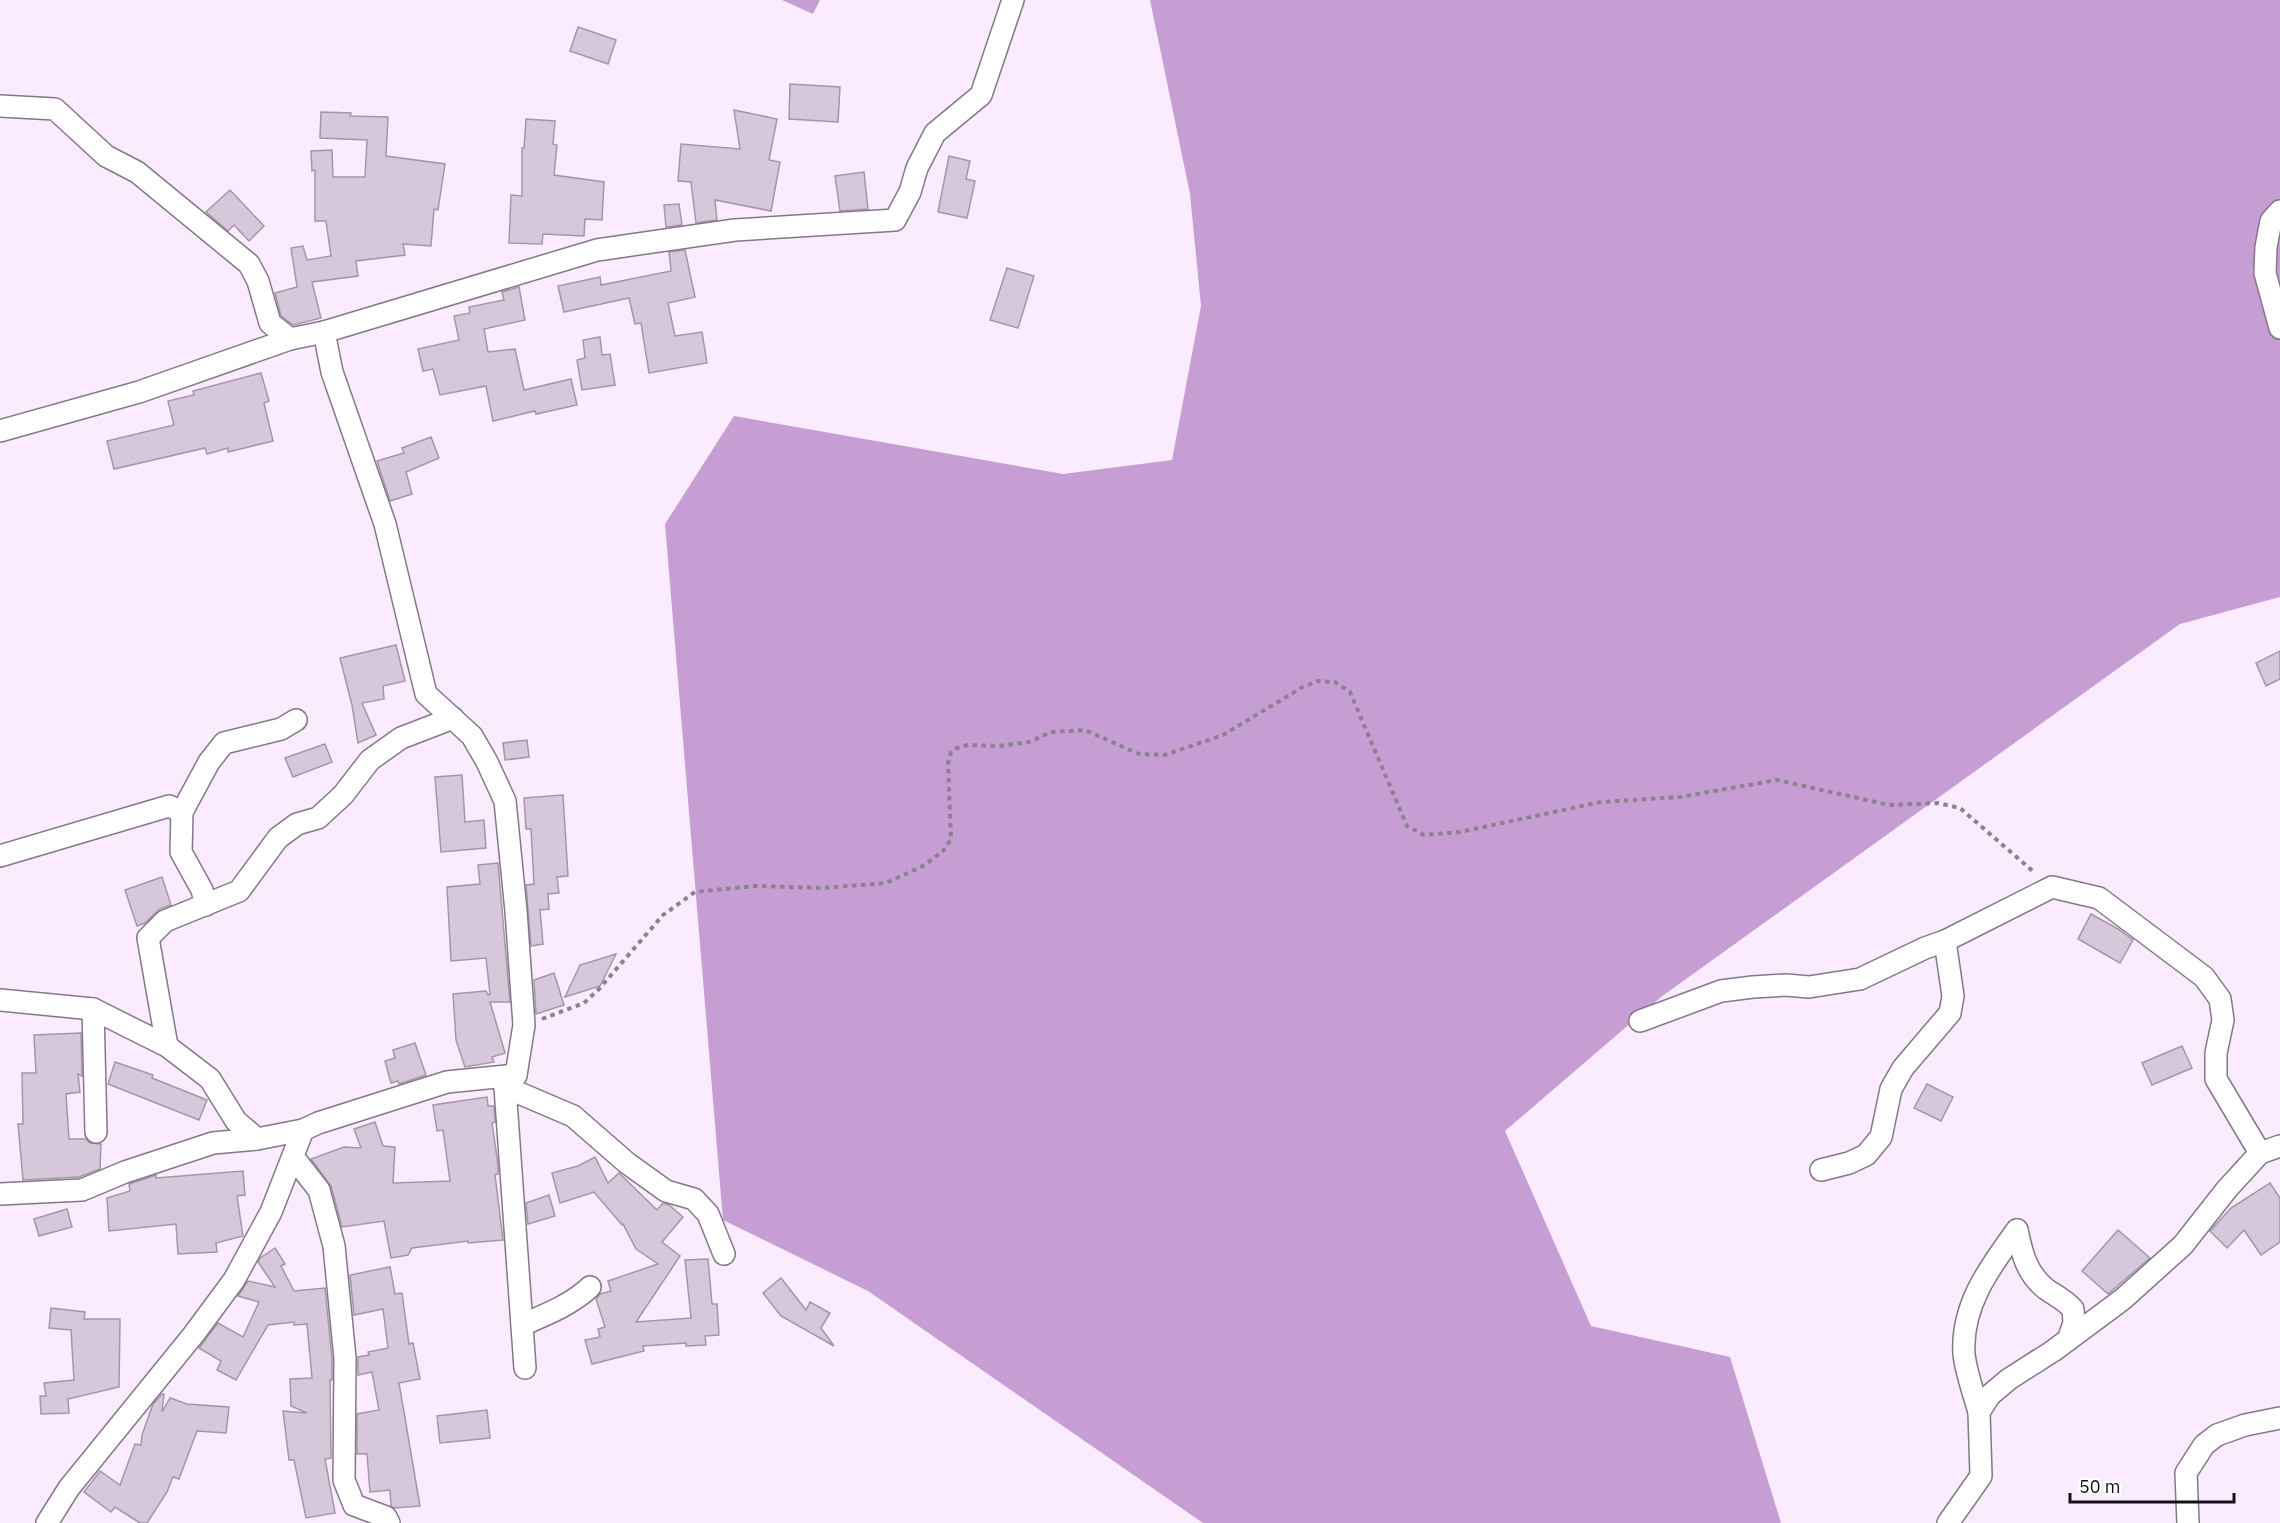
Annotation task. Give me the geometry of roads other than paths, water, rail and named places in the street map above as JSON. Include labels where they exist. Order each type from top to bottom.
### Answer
[{"type":"street","points":[[0,431],[139,392],[290,339],[324,332],[597,250],[735,231],[895,220],[910,192],[917,168],[935,133],[981,95],[1013,0]]},
{"type":"street","points":[[0,106],[55,109],[106,156],[137,172],[249,264],[258,281],[270,323],[290,339]]},
{"type":"street","points":[[2280,211],[2271,221],[2266,247],[2265,273],[2280,328]]},
{"type":"street","points":[[324,332],[332,372],[385,524],[426,694],[472,736],[505,801],[524,1025],[510,1081],[525,1368]]},
{"type":"street","points":[[167,1046],[148,938],[165,921],[239,891],[278,838],[297,824],[318,818],[342,795],[369,760],[401,738],[453,718]]},
{"type":"street","points":[[206,905],[202,890],[181,852],[182,812],[209,762],[224,743],[281,729],[296,720]]},
{"type":"street","points":[[0,855],[169,806],[182,812]]},
{"type":"street","points":[[1640,1021],[1721,991],[1753,987],[1809,987],[1860,979],[1945,941],[2052,887],[2100,898],[2204,976],[2220,999],[2223,1020],[2216,1053],[2216,1079],[2260,1153]]},
{"type":"street","points":[[1821,1170],[1849,1163],[1866,1155],[1881,1137],[1891,1089],[1903,1068],[1950,1013],[1953,996],[1952,978],[1945,941]]},
{"type":"street","points":[[0,1000],[93,1009],[167,1046],[210,1079],[236,1121],[257,1139]]},
{"type":"street","points":[[93,1009],[96,1132]]},
{"type":"street","points":[[0,1194],[81,1190],[125,1172],[213,1143],[257,1139],[303,1131],[318,1123],[447,1082],[510,1081],[573,1116],[627,1163],[666,1191],[694,1199],[708,1214],[724,1254]]},
{"type":"street","points":[[47,1523],[69,1488],[194,1334],[234,1280],[271,1212],[303,1131]]},
{"type":"street","points":[[1979,1412],[1990,1395],[2009,1379],[2068,1340],[2122,1299],[2183,1245],[2227,1189],[2260,1153],[2280,1146]]},
{"type":"street","points":[[294,1158],[319,1190],[334,1246],[345,1358],[344,1480],[354,1505],[386,1517],[389,1523]]},
{"type":"street","points":[[1948,1523],[1981,1476],[1979,1412],[1964,1354],[1966,1316],[1976,1290],[2017,1230],[2025,1263],[2032,1275],[2046,1289],[2063,1299],[2073,1309],[2074,1323],[2068,1340]]},
{"type":"street","points":[[522,1325],[563,1306],[590,1287]]},
{"type":"street","points":[[2188,1523],[2186,1473],[2204,1445],[2217,1435],[2245,1425],[2280,1418]]}]
